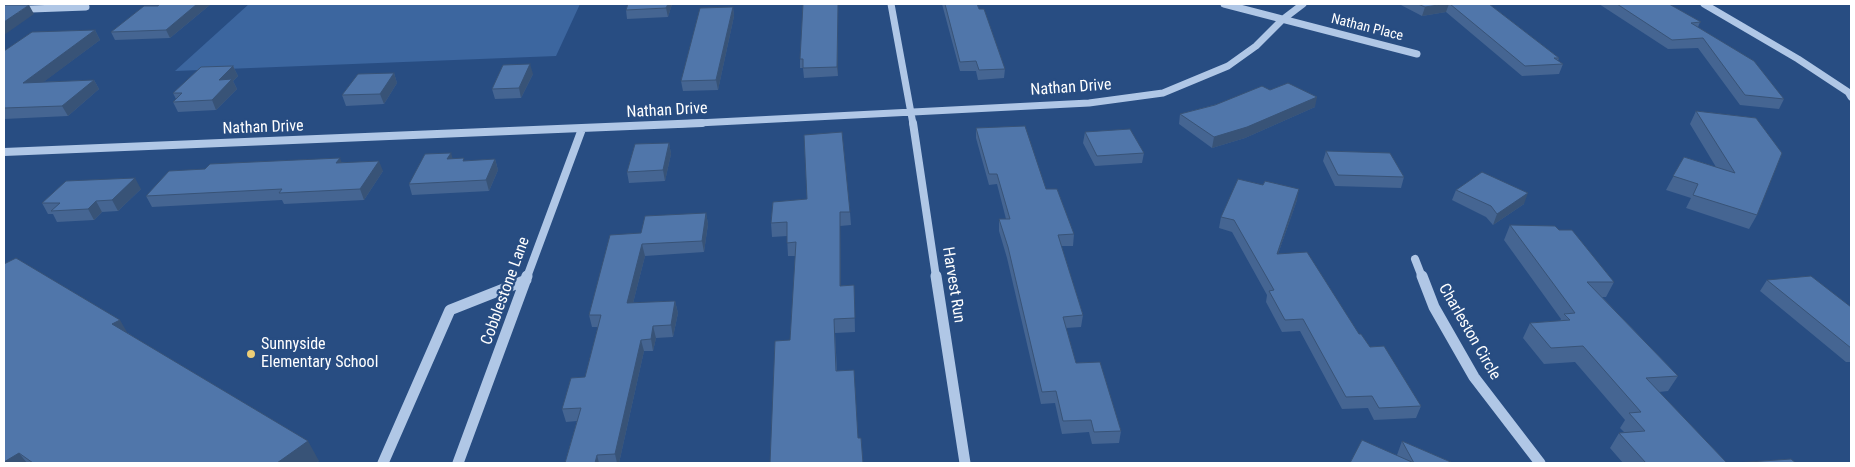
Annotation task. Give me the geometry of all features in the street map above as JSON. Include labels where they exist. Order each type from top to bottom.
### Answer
[{"type":"street","name":"Harvest Run","points":[[891,4],[911,112],[965,463]]},
{"type":"street","name":"Nathan Place","points":[[1224,4],[1417,54]]},
{"type":"street","name":"Nathan Drive","points":[[4,152],[582,129],[1089,102],[1163,93],[1182,88],[1228,66],[1256,46],[1282,20],[1303,4]]},
{"type":"street","points":[[1704,4],[1798,59],[1848,92],[1851,97]]},
{"type":"street","points":[[4,10],[86,7]]},
{"type":"street","name":"Cobblestone Lane","points":[[458,463],[582,129]]},
{"type":"street","name":"Charleston Circle","points":[[1415,259],[1434,307],[1474,377],[1540,463]]},
{"type":"street","points":[[383,463],[450,310],[526,280]]},
{"type":"shaded area","points":[[249,4],[580,4],[556,56],[175,71]]},
{"type":"building","points":[[160,4],[197,4],[166,30],[111,32],[144,6],[158,6]]},
{"type":"building","points":[[628,4],[668,4],[666,8],[626,10]]},
{"type":"building","points":[[803,4],[838,4],[837,67],[803,68],[803,59],[800,59]]},
{"type":"building","points":[[945,4],[977,4],[979,9],[984,9],[1005,69],[979,70],[976,61],[960,62]]},
{"type":"building","points":[[1418,4],[1445,4],[1425,7]]},
{"type":"building","points":[[1450,4],[1489,4],[1559,58],[1554,58],[1563,64],[1525,66]]},
{"type":"building","points":[[1617,4],[1669,4],[1701,22],[1691,23],[1754,61],[1784,99],[1745,95],[1703,38],[1672,40]]},
{"type":"building","points":[[4,5],[29,5],[4,22]]},
{"type":"building","points":[[733,7],[716,80],[681,81],[700,8]]},
{"type":"building","points":[[95,30],[23,83],[94,80],[62,106],[4,108],[4,51],[32,32]]},
{"type":"building","points":[[530,64],[519,88],[492,89],[503,65]]},
{"type":"building","points":[[233,66],[219,80],[232,79],[212,100],[173,102],[182,93],[173,93],[201,67]]},
{"type":"building","points":[[394,73],[380,94],[342,95],[358,74]]},
{"type":"building","points":[[1288,83],[1317,97],[1247,127],[1214,137],[1180,114],[1215,105],[1262,86],[1270,90]]},
{"type":"building","points":[[1696,111],[1756,118],[1782,153],[1757,215],[1693,195],[1698,184],[1673,176],[1684,157],[1735,173]]},
{"type":"building","points":[[1025,126],[1046,189],[1057,189],[1074,234],[1058,235],[1083,315],[1063,317],[1076,363],[1100,362],[1121,431],[1094,432],[1091,420],[1063,421],[1056,391],[1042,392],[1008,247],[999,219],[1010,219],[997,174],[989,174],[976,128]]},
{"type":"building","points":[[1130,129],[1144,153],[1097,156],[1085,132]]},
{"type":"building","points":[[842,132],[850,212],[840,212],[840,286],[854,285],[855,318],[834,319],[836,371],[854,370],[858,438],[861,438],[863,463],[770,463],[775,341],[790,340],[796,242],[787,243],[787,222],[771,223],[773,202],[807,199],[804,135]]},
{"type":"building","points":[[669,143],[663,170],[627,172],[635,144]]},
{"type":"building","points":[[1326,151],[1390,153],[1404,177],[1338,175]]},
{"type":"building","points":[[451,153],[447,159],[464,158],[463,161],[495,159],[486,180],[409,184],[425,154]]},
{"type":"building","points":[[340,158],[336,163],[379,161],[360,189],[279,193],[282,189],[146,196],[169,171],[205,169],[210,164]]},
{"type":"building","points":[[1482,172],[1528,193],[1497,214],[1491,206],[1456,190]]},
{"type":"building","points":[[135,178],[112,200],[96,201],[88,209],[51,211],[60,203],[42,203],[66,181]]},
{"type":"building","points":[[1238,179],[1263,185],[1265,181],[1299,189],[1277,254],[1307,252],[1359,334],[1361,334],[1370,347],[1384,346],[1421,406],[1379,408],[1372,396],[1346,397],[1303,319],[1285,320],[1269,291],[1274,290],[1234,220],[1221,217]]},
{"type":"building","points":[[706,213],[702,241],[642,244],[627,303],[675,301],[671,325],[653,326],[651,339],[641,340],[615,454],[597,455],[595,463],[565,463],[581,408],[562,409],[571,378],[585,377],[601,315],[589,315],[610,235],[641,233],[645,216]]},
{"type":"building","points":[[1510,225],[1555,226],[1559,230],[1572,230],[1614,282],[1587,282],[1678,376],[1646,378],[1727,463],[1646,463],[1619,433],[1645,431],[1629,413],[1641,412],[1583,346],[1551,348],[1530,323],[1570,320],[1564,314],[1575,313]]},
{"type":"building","points":[[16,258],[120,320],[112,324],[308,441],[277,463],[33,463],[19,453],[4,462],[4,264]]},
{"type":"building","points":[[1811,276],[1851,307],[1851,348],[1767,280]]},
{"type":"building","points":[[1362,440],[1414,463],[1350,463]]},
{"type":"building","points":[[1402,441],[1453,463],[1414,463]]},
{"type":"building","points":[[1791,459],[1796,463],[1735,463]]},
{"type":"place","name":"Sunnyside Elementary School","points":[[251,354]]}]
